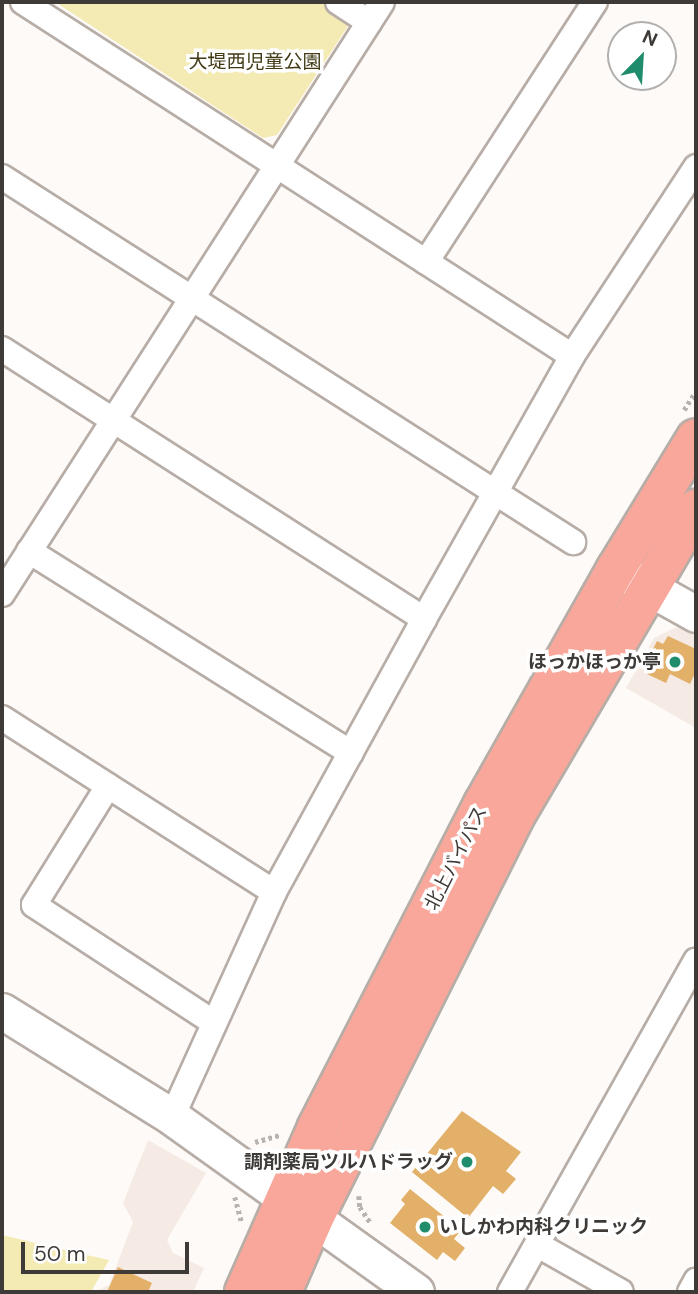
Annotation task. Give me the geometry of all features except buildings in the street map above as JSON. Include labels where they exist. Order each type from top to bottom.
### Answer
[{"type":"highway","name":"北上バイパス","points":[[244,1292],[299,1207],[483,804],[632,578],[696,439]]},
{"type":"highway","name":"北上バイパス","points":[[632,578],[696,509]]},
{"type":"highway","name":"北上バイパス","points":[[282,1292],[299,1207]]},
{"type":"street","points":[[2,594],[375,12],[338,2]]},
{"type":"street","points":[[426,262],[595,2]]},
{"type":"street","points":[[29,3],[572,356]]},
{"type":"street","points":[[172,1117],[274,892],[424,619],[572,356],[696,167]]},
{"type":"street","points":[[2,177],[573,542]]},
{"type":"street","points":[[2,349],[424,619]]},
{"type":"street","points":[[29,551],[351,753]]},
{"type":"street","points":[[632,578],[696,614]]},
{"type":"street","points":[[2,718],[274,892]]},
{"type":"street","points":[[108,786],[34,905],[214,1023]]},
{"type":"street","points":[[510,1292],[696,961]]},
{"type":"street","points":[[2,1011],[172,1117],[416,1292]]},
{"type":"street","points":[[537,1245],[621,1292]]},
{"type":"street","points":[[690,1292],[696,1281]]},
{"type":"path","points":[[229,1187],[241,1213],[242,1234]]},
{"type":"shaded area","points":[[683,624],[696,632],[696,728],[626,688],[654,638]]},
{"type":"shaded area","points":[[148,1140],[206,1173],[167,1240],[173,1253],[204,1268],[193,1292],[94,1292],[109,1285],[133,1222],[123,1203]]},
{"type":"green space","name":"大堤西児童公園","points":[[55,2],[325,2],[347,16],[348,26],[277,135],[263,138]]},
{"type":"green space","points":[[2,1235],[109,1260],[91,1292],[2,1292]]},
{"type":"place","name":"ほっかほっか亭","points":[[675,662]]},
{"type":"place","name":"調剤薬局ツルハドラッグ","points":[[467,1162]]},
{"type":"place","name":"いしかわ内科クリニック","points":[[425,1227]]}]
